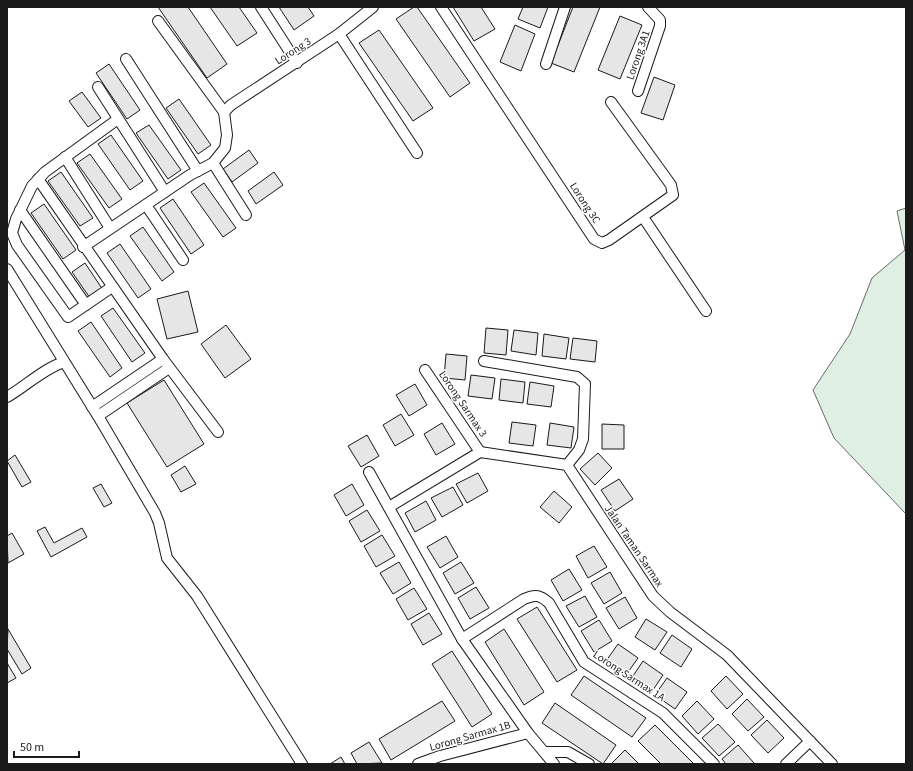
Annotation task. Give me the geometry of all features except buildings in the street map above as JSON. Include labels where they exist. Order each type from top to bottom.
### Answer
[{"type":"street","points":[[261,7],[297,63]]},
{"type":"street","name":"Lorong 3","points":[[224,112],[231,105],[339,34],[372,7]]},
{"type":"street","name":"Lorong 3C","points":[[442,7],[594,239],[602,243],[609,240],[672,197],[673,192],[671,185],[611,102]]},
{"type":"street","points":[[546,64],[565,7]]},
{"type":"street","name":"Lorong 3A1","points":[[638,91],[660,26],[660,20],[648,7]]},
{"type":"street","points":[[84,247],[165,192],[213,163],[225,148],[228,135],[224,112],[158,22]]},
{"type":"street","points":[[339,34],[416,153]]},
{"type":"street","points":[[126,60],[198,171]]},
{"type":"street","points":[[98,87],[165,192]]},
{"type":"street","points":[[112,287],[70,317],[66,316],[16,245],[12,233],[20,210],[32,186],[38,179],[65,157],[118,119]]},
{"type":"street","points":[[65,157],[110,228]]},
{"type":"street","points":[[213,163],[246,215]]},
{"type":"street","points":[[38,179],[169,368],[218,432]]},
{"type":"street","points":[[146,205],[183,260]]},
{"type":"street","points":[[20,210],[86,305]]},
{"type":"street","points":[[643,217],[706,311]]},
{"type":"street","points":[[7,269],[98,416],[155,513],[159,523],[167,558],[197,596],[302,764]]},
{"type":"street","points":[[92,407],[163,359]]},
{"type":"street","points":[[389,507],[480,452],[567,465],[579,450],[583,439],[585,384],[577,377],[484,361]]},
{"type":"street","points":[[7,397],[26,386],[51,367],[64,362]]},
{"type":"street","points":[[98,416],[169,368]]},
{"type":"street","name":"Lorong Sarmax 3","points":[[425,370],[480,452]]},
{"type":"street","name":"Jalan Taman Sarmax","points":[[567,465],[653,596],[670,612],[727,655],[832,764]]},
{"type":"street","points":[[369,472],[462,639],[528,733],[554,764]]},
{"type":"street","name":"Lorong Sarmax 1A","points":[[462,639],[524,599],[534,595],[542,597],[549,603],[584,662],[663,712],[714,764]]},
{"type":"street","name":"Lorong Sarmax 1B","points":[[418,764],[440,756],[528,733]]},
{"type":"street","points":[[786,764],[810,741]]},
{"type":"street","points":[[545,752],[568,752],[589,764]]},
{"type":"green space","points":[[906,208],[906,514],[834,438],[813,390],[850,334],[872,278],[905,250],[897,211]]}]
